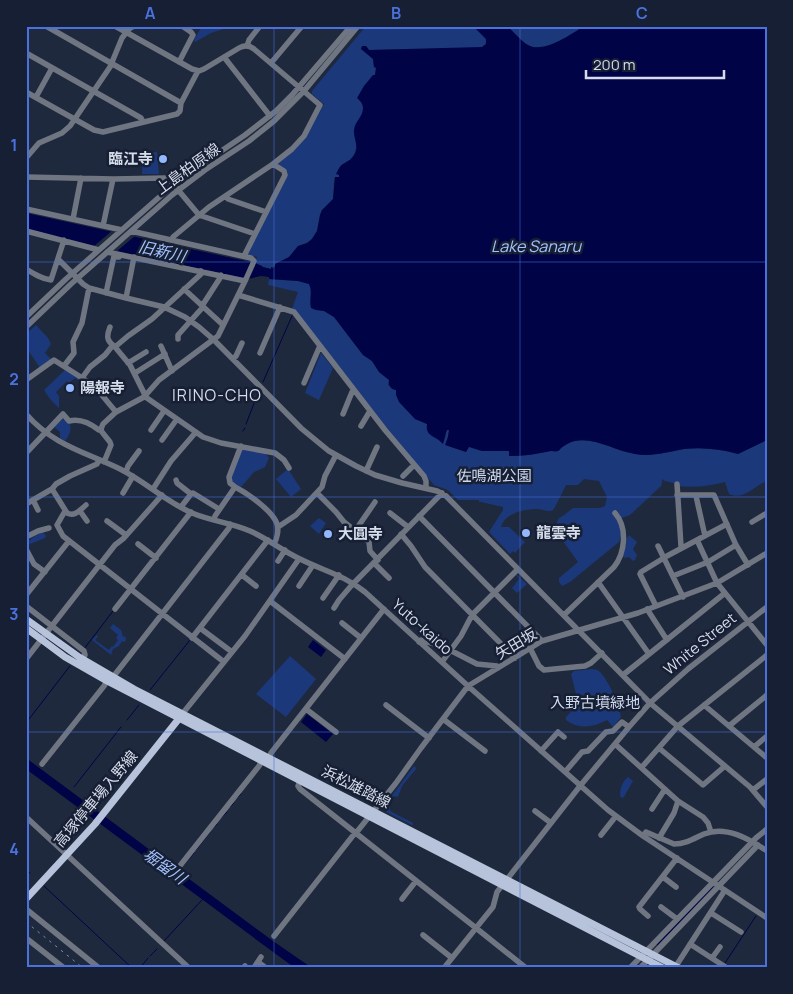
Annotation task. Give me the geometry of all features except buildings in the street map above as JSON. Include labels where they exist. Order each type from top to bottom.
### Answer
[{"type":"main road","name":"浜松雄踏線","points":[[26,619],[73,662],[110,679],[647,955],[678,967]]},
{"type":"main road","name":"浜松雄踏線","points":[[26,628],[82,659],[110,679]]},
{"type":"main road","name":"高塚停車場入野線","points":[[26,899],[95,824],[181,716]]},
{"type":"main road","name":"浜松雄踏線","points":[[265,759],[300,781],[371,814]]},
{"type":"main road","name":"浜松雄踏線","points":[[647,955],[663,968]]},
{"type":"street","points":[[46,26],[181,103]]},
{"type":"street","points":[[116,26],[198,71],[239,48],[246,46],[254,48],[320,105],[300,141],[292,149],[274,164],[199,215],[173,237],[172,240]]},
{"type":"street","points":[[26,158],[39,143],[64,131],[75,120],[112,63],[118,44],[126,32],[134,26]]},
{"type":"street","points":[[179,62],[193,35],[182,26]]},
{"type":"street","points":[[246,46],[260,26]]},
{"type":"street","points":[[271,63],[302,26]]},
{"type":"street","name":"上島柏原線","points":[[26,327],[178,190],[262,132],[280,116],[350,26]]},
{"type":"street","name":"上島柏原線","points":[[26,317],[174,185],[249,132],[301,89],[358,26]]},
{"type":"street","points":[[26,53],[141,118],[142,122]]},
{"type":"street","points":[[224,57],[270,116]]},
{"type":"street","points":[[36,97],[52,68]]},
{"type":"street","points":[[26,92],[94,130],[102,132],[177,114],[198,71]]},
{"type":"street","points":[[244,256],[285,173],[274,164]]},
{"type":"street","points":[[26,177],[166,178],[199,215],[255,234]]},
{"type":"street","points":[[73,219],[81,178]]},
{"type":"street","points":[[103,226],[113,179]]},
{"type":"street","points":[[226,196],[228,199],[266,212]]},
{"type":"street","points":[[26,208],[121,231]]},
{"type":"street","points":[[26,231],[99,250]]},
{"type":"street","points":[[101,429],[103,424],[116,412],[144,396],[155,384],[218,336],[253,262],[252,258],[244,256],[130,232]]},
{"type":"street","points":[[26,269],[51,280],[64,240]]},
{"type":"street","points":[[108,252],[134,259]]},
{"type":"street","points":[[106,293],[114,256],[246,280]]},
{"type":"street","points":[[126,298],[134,259]]},
{"type":"street","points":[[58,260],[89,288],[164,307],[190,320],[214,340],[305,432],[336,455],[366,471],[395,481],[442,493],[650,703],[753,790],[767,807]]},
{"type":"street","points":[[82,378],[86,371],[114,346],[184,290],[202,271]]},
{"type":"street","points":[[178,340],[178,335],[202,306],[221,275]]},
{"type":"street","points":[[64,366],[74,353],[73,342],[82,323],[89,288]]},
{"type":"street","points":[[184,290],[223,326]]},
{"type":"street","points":[[238,294],[294,312],[370,411],[426,478],[426,488]]},
{"type":"street","points":[[260,353],[280,307]]},
{"type":"street","points":[[110,328],[107,338],[128,363],[144,396],[203,438],[221,444],[278,454],[289,468]]},
{"type":"street","points":[[233,359],[242,343]]},
{"type":"street","points":[[161,346],[172,371]]},
{"type":"street","points":[[304,383],[320,347]]},
{"type":"street","points":[[128,363],[146,352]]},
{"type":"street","points":[[135,374],[165,354]]},
{"type":"street","points":[[26,380],[54,360],[97,390],[116,412]]},
{"type":"street","points":[[342,414],[354,390]]},
{"type":"street","points":[[151,430],[164,411]]},
{"type":"street","points":[[361,426],[370,411]]},
{"type":"street","name":"Yuto-kaido","points":[[26,414],[45,432],[67,446],[126,472],[181,507],[249,531],[299,559],[339,575],[354,584],[616,816],[767,918]]},
{"type":"street","points":[[26,453],[64,414],[69,422],[78,420],[88,423],[98,430],[101,429]]},
{"type":"street","points":[[162,440],[176,419]]},
{"type":"street","points":[[26,504],[70,476],[102,461],[111,445],[101,429]]},
{"type":"street","points":[[153,489],[171,461],[196,432]]},
{"type":"street","points":[[241,446],[229,477],[230,483],[261,505],[276,522],[278,527],[274,544]]},
{"type":"street","points":[[366,471],[377,447]]},
{"type":"street","points":[[126,472],[139,450]]},
{"type":"street","points":[[278,527],[296,515],[317,493],[324,484],[325,476],[336,455]]},
{"type":"street","points":[[403,476],[414,465]]},
{"type":"street","points":[[123,492],[133,476]]},
{"type":"street","points":[[176,480],[191,494],[193,493],[201,497],[219,509]]},
{"type":"street","points":[[676,484],[682,548]]},
{"type":"street","points":[[214,520],[214,516],[235,487]]},
{"type":"street","points":[[52,489],[67,513],[73,515],[86,505]]},
{"type":"street","points":[[317,493],[344,522],[369,542],[370,551],[389,578]]},
{"type":"street","points":[[334,608],[354,584],[442,493]]},
{"type":"street","points":[[181,507],[191,494]]},
{"type":"street","points":[[26,659],[115,545],[126,536],[162,495]]},
{"type":"street","points":[[677,495],[714,495],[736,545],[748,565]]},
{"type":"street","points":[[696,496],[704,536]]},
{"type":"street","points":[[33,500],[38,510]]},
{"type":"street","points":[[354,531],[375,502]]},
{"type":"street","points":[[65,511],[57,525],[63,536],[224,662]]},
{"type":"street","points":[[80,511],[87,520]]},
{"type":"street","points":[[115,609],[192,512]]},
{"type":"street","points":[[390,513],[408,527]]},
{"type":"street","points":[[564,615],[614,568],[620,557],[624,532],[622,522],[615,513]]},
{"type":"street","points":[[752,522],[767,513]]},
{"type":"street","points":[[419,516],[542,641]]},
{"type":"street","points":[[107,521],[126,536]]},
{"type":"street","points":[[42,764],[162,614],[229,528],[230,524]]},
{"type":"street","points":[[656,606],[640,574],[641,572],[727,524]]},
{"type":"street","points":[[26,537],[49,528]]},
{"type":"street","points":[[401,534],[414,550],[423,566],[514,658]]},
{"type":"street","points":[[192,638],[268,540]]},
{"type":"street","points":[[697,540],[718,583],[767,645]]},
{"type":"street","points":[[26,596],[69,541]]},
{"type":"street","points":[[138,544],[156,558]]},
{"type":"street","points":[[673,576],[708,562],[736,545]]},
{"type":"street","points":[[658,546],[683,597]]},
{"type":"street","points":[[26,549],[34,564],[45,572]]},
{"type":"street","points":[[278,561],[285,550]]},
{"type":"street","name":"矢田坂","points":[[468,686],[542,641],[683,597],[718,583],[767,553]]},
{"type":"street","points":[[181,716],[245,636],[299,559]]},
{"type":"street","points":[[299,586],[313,565]]},
{"type":"street","points":[[442,662],[452,650],[472,615],[518,569]]},
{"type":"street","points":[[242,575],[256,586]]},
{"type":"street","points":[[322,598],[339,575]]},
{"type":"street","points":[[598,582],[649,654]]},
{"type":"street","points":[[623,675],[725,593]]},
{"type":"street","points":[[270,601],[345,660]]},
{"type":"street","points":[[26,606],[84,651],[85,655],[82,659]]},
{"type":"street","name":"White Street","points":[[444,968],[492,907],[496,894],[505,882],[580,786],[650,703],[678,677],[767,607]]},
{"type":"street","points":[[647,609],[667,640]]},
{"type":"street","points":[[179,866],[384,610]]},
{"type":"street","points":[[342,623],[361,638]]},
{"type":"street","points":[[200,628],[232,652]]},
{"type":"street","points":[[419,642],[421,640],[429,641],[452,650],[477,664],[497,666],[498,668]]},
{"type":"street","points":[[530,648],[539,666],[544,670],[585,666],[602,653]]},
{"type":"street","points":[[642,767],[678,726],[767,655]]},
{"type":"street","points":[[274,936],[396,783],[468,686]]},
{"type":"street","points":[[729,726],[767,695]]},
{"type":"street","points":[[386,705],[429,738]]},
{"type":"street","points":[[704,705],[767,758]]},
{"type":"street","points":[[306,709],[336,732]]},
{"type":"street","points":[[443,720],[485,751]]},
{"type":"street","points":[[565,772],[582,752],[588,751],[606,732],[613,731],[622,722],[629,727]]},
{"type":"street","points":[[541,751],[558,732],[564,737]]},
{"type":"street","points":[[754,747],[767,736]]},
{"type":"street","points":[[615,744],[678,801],[704,817],[710,832]]},
{"type":"street","points":[[659,748],[703,785],[725,766]]},
{"type":"street","points":[[753,790],[767,779]]},
{"type":"street","points":[[300,781],[298,788],[526,968]]},
{"type":"street","points":[[652,809],[665,789]]},
{"type":"street","points":[[659,838],[674,813],[678,801]]},
{"type":"street","points":[[535,811],[551,823]]},
{"type":"street","points":[[601,835],[616,816]]},
{"type":"street","points":[[26,817],[189,968]]},
{"type":"street","points":[[630,968],[647,955],[767,829]]},
{"type":"street","points":[[643,836],[646,832],[674,844],[688,842],[710,832],[720,831],[731,833],[755,843],[767,851]]},
{"type":"street","points":[[668,852],[674,844]]},
{"type":"street","points":[[648,915],[640,910],[639,907],[677,858]]},
{"type":"street","points":[[662,877],[676,887]]},
{"type":"street","points":[[402,899],[416,881]]},
{"type":"street","points":[[640,968],[647,955],[677,919],[716,884]]},
{"type":"street","points":[[678,967],[690,944],[725,890]]},
{"type":"street","points":[[661,907],[677,919]]},
{"type":"street","points":[[26,909],[98,968]]},
{"type":"street","points":[[711,913],[741,932]]},
{"type":"street","points":[[423,934],[452,958]]},
{"type":"street","points":[[26,938],[64,968]]},
{"type":"street","points":[[690,944],[727,968]]},
{"type":"street","points":[[712,958],[720,947]]},
{"type":"street","points":[[258,962],[266,968]]},
{"type":"green space","points":[[202,26],[233,26],[211,33],[195,42],[194,40]]},
{"type":"green space","points":[[366,26],[473,26],[484,37],[486,43],[480,48],[369,50],[366,46],[362,49],[373,59],[374,67],[376,67],[375,75],[364,86],[359,96],[363,113],[355,153],[350,160],[340,166],[337,173],[340,176],[338,178],[335,177],[334,180],[333,199],[322,210],[317,231],[312,239],[298,246],[289,257],[271,269],[262,267],[255,263],[257,257],[247,254],[288,172],[279,167],[278,163],[307,135],[324,104],[312,94],[312,91]]},
{"type":"green space","points":[[507,26],[584,26],[557,42],[534,47],[525,43]]},
{"type":"green space","points":[[157,152],[159,174],[142,174],[143,153]]},
{"type":"green space","name":"佐鳴湖公園","points":[[269,279],[298,281],[309,284],[311,306],[313,309],[324,311],[334,317],[363,355],[372,361],[379,372],[389,380],[388,385],[396,390],[415,419],[427,424],[436,438],[440,441],[445,438],[447,429],[449,430],[446,445],[466,452],[468,446],[482,451],[509,451],[509,456],[558,451],[569,443],[583,440],[641,455],[698,448],[738,454],[767,440],[767,481],[744,494],[734,496],[729,494],[725,482],[713,485],[684,487],[662,479],[661,486],[630,515],[622,518],[619,542],[570,582],[562,586],[559,578],[578,562],[563,541],[559,541],[561,536],[553,533],[553,530],[559,518],[573,508],[600,508],[605,506],[607,497],[599,481],[584,479],[578,485],[566,485],[552,511],[526,510],[506,518],[501,527],[509,527],[525,542],[515,553],[513,551],[510,554],[489,532],[503,507],[479,502],[479,500],[458,500],[448,490],[434,485],[386,429],[292,309],[298,292],[268,285]]},
{"type":"green space","points":[[36,325],[51,344],[45,353],[51,359],[40,368],[26,347],[26,334]]},
{"type":"green space","points":[[321,353],[333,368],[319,400],[305,393]]},
{"type":"green space","points":[[66,369],[82,380],[81,382],[75,378],[69,383],[67,381],[56,392],[59,396],[59,408],[44,390]]},
{"type":"green space","points":[[62,419],[70,425],[69,435],[65,441],[60,438],[60,432],[54,427]]},
{"type":"green space","points":[[242,449],[265,453],[269,458],[265,467],[254,472],[240,487],[231,482],[230,477]]},
{"type":"green space","points":[[288,469],[301,489],[291,497],[276,479]]},
{"type":"green space","points":[[319,518],[326,523],[319,534],[310,526]]},
{"type":"green space","points":[[43,532],[46,536],[45,538],[30,544],[28,543],[36,535]]},
{"type":"green space","points":[[629,535],[637,542],[633,549],[637,555],[633,561],[629,557],[624,558],[623,556]]},
{"type":"green space","points":[[516,574],[527,584],[517,593],[512,588],[519,579]]},
{"type":"green space","points":[[113,624],[121,630],[123,637],[125,636],[126,639],[125,642],[122,641],[119,646],[113,649],[111,655],[92,640],[97,635],[95,640],[109,650],[113,647],[118,640],[116,638],[118,635],[110,628]]},
{"type":"green space","points":[[290,656],[316,679],[286,717],[256,694]]},
{"type":"green space","name":"入野古墳緑地","points":[[598,670],[603,676],[618,706],[621,717],[613,727],[607,720],[597,724],[581,726],[566,720],[566,717],[574,709],[572,699],[576,694],[571,674],[574,671]]},
{"type":"green space","points":[[414,766],[416,769],[402,786],[398,797],[394,796],[389,804],[390,811],[413,823],[412,825],[386,812],[385,805]]},
{"type":"green space","points":[[628,777],[633,781],[622,798],[620,796],[621,788]]},
{"type":"water","name":"Lake Sanaru","points":[[473,26],[507,26],[528,45],[541,47],[557,42],[584,26],[767,26],[767,440],[738,454],[698,448],[641,455],[582,440],[569,443],[557,451],[525,455],[509,456],[509,451],[482,451],[469,447],[466,452],[445,445],[449,430],[446,432],[443,444],[429,434],[427,424],[415,419],[399,402],[396,390],[390,387],[389,380],[379,372],[372,361],[363,355],[334,317],[324,311],[311,308],[309,284],[298,281],[269,279],[269,277],[261,276],[248,279],[26,230],[26,213],[255,263],[271,269],[275,264],[289,257],[298,246],[312,239],[317,231],[322,210],[333,199],[335,177],[339,177],[336,174],[341,166],[352,158],[355,153],[354,130],[363,108],[362,103],[357,98],[364,86],[375,75],[376,68],[374,67],[373,59],[361,49],[362,46],[366,46],[369,50],[482,47],[486,44],[486,39]]},
{"type":"water","points":[[313,640],[326,650],[321,657],[308,647]]},
{"type":"water","points":[[307,714],[333,734],[326,742],[301,722]]},
{"type":"water","name":"堀留川","points":[[26,758],[312,968],[295,968],[269,949],[26,769]]},
{"type":"water","points":[[712,886],[714,888],[658,945],[656,944]]},
{"type":"pier","points":[[113,230],[136,235],[116,252],[93,247]]},
{"type":"waterway","points":[[263,382],[292,316]]},
{"type":"waterway","points":[[257,397],[259,392]]},
{"type":"waterway","points":[[246,424],[255,401]]},
{"type":"waterway","points":[[84,649],[113,611]]},
{"type":"waterway","points":[[150,690],[190,640]]},
{"type":"waterway","points":[[26,723],[70,666]]},
{"type":"waterway","points":[[127,720],[139,705]]},
{"type":"waterway","points":[[74,787],[121,727]]},
{"type":"waterway","points":[[237,798],[241,794]]},
{"type":"waterway","points":[[230,807],[234,803]]},
{"type":"waterway","points":[[220,819],[227,812]]},
{"type":"waterway","points":[[213,828],[217,824]]},
{"type":"waterway","points":[[196,850],[211,831]]},
{"type":"waterway","name":"堀留川","points":[[182,867],[194,853]]},
{"type":"waterway","points":[[27,870],[30,873]]},
{"type":"waterway","points":[[44,886],[132,968]]},
{"type":"waterway","points":[[164,941],[202,900]]},
{"type":"waterway","points":[[725,963],[756,916]]},
{"type":"waterway","points":[[150,956],[157,949]]},
{"type":"waterway","points":[[140,968],[148,958]]},
{"type":"railway","points":[[26,922],[83,968]]},
{"type":"place","name":"臨江寺","points":[[163,159]]},
{"type":"place","name":"陽報寺","points":[[70,388]]},
{"type":"place","name":"龍雲寺","points":[[526,533]]},
{"type":"place","name":"大圓寺","points":[[328,534]]},
{"type":"district","name":"IRINO-CHO","points":[[217,395]]},
{"type":"water label","name":"旧新川","points":[[162,251]]}]
